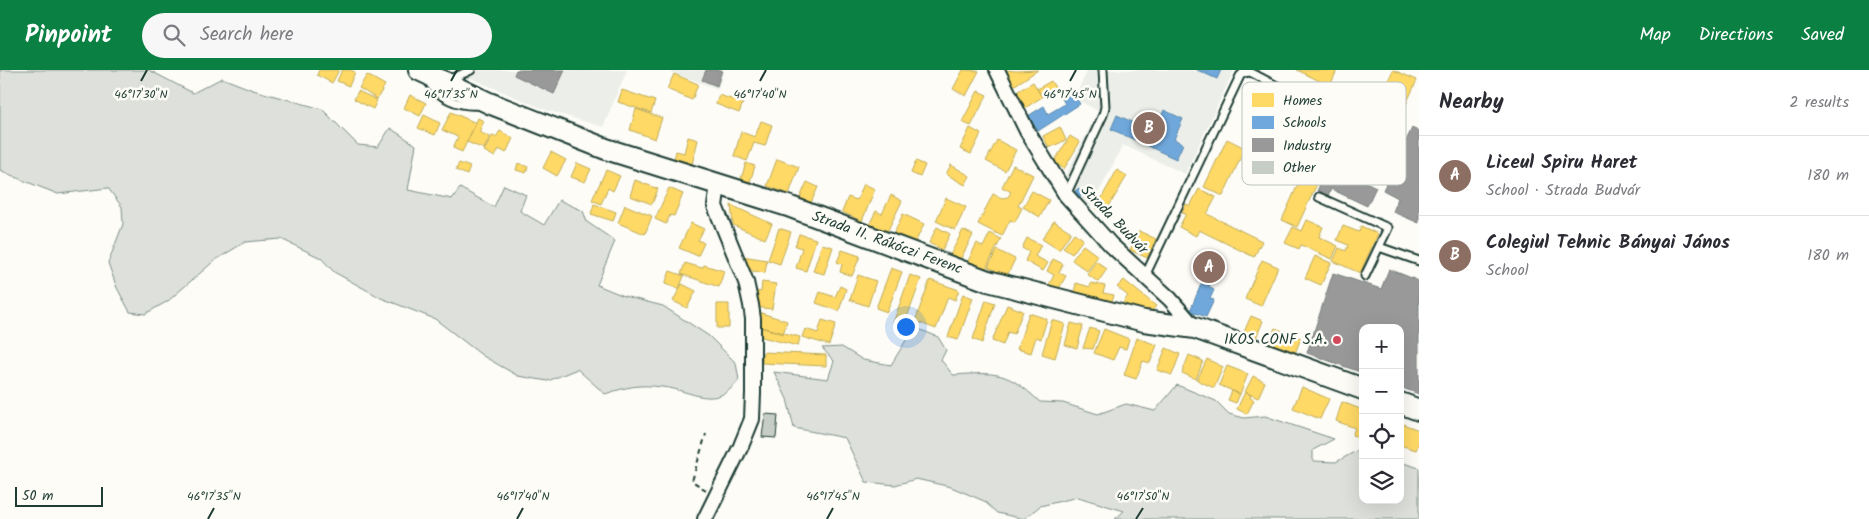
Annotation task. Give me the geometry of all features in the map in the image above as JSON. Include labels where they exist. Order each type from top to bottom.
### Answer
[{"type":"main road","name":"Strada II. Rákóczi Ferenc","points":[[421,71],[489,103],[606,148],[788,206],[988,281],[1144,321],[1194,328],[1359,388]]},
{"type":"main road","points":[[1404,404],[1419,410]]},
{"type":"street","name":"Strada Budvár","points":[[998,70],[1027,131],[1066,195],[1111,245],[1170,299],[1194,328]]},
{"type":"street","points":[[705,519],[752,419],[753,319],[751,305],[746,282],[715,206],[718,184]]},
{"type":"lane","points":[[444,82],[471,70]]},
{"type":"lane","points":[[1066,195],[1103,115],[1105,107],[1103,70]]},
{"type":"lane","points":[[421,71],[432,86],[445,98],[466,105],[477,106],[489,103]]},
{"type":"lane","points":[[1145,276],[1240,76],[1243,73],[1250,72],[1269,82]]},
{"type":"lane","points":[[1319,197],[1388,228],[1365,276]]},
{"type":"lane","points":[[1379,247],[1419,261]]},
{"type":"path","points":[[706,434],[692,481],[716,496]]},
{"type":"shaded area","points":[[0,70],[149,70],[193,93],[222,78],[253,90],[322,109],[358,145],[378,147],[390,128],[416,145],[408,190],[452,199],[460,188],[494,207],[504,185],[526,195],[520,211],[544,225],[559,200],[583,211],[587,222],[615,241],[597,285],[624,296],[663,306],[709,336],[736,363],[739,380],[730,390],[721,395],[703,397],[673,389],[646,386],[626,388],[605,394],[577,369],[548,381],[518,376],[483,356],[435,319],[381,298],[334,272],[321,258],[281,239],[245,242],[214,261],[168,301],[145,314],[130,312],[117,288],[108,263],[123,224],[122,207],[108,188],[58,194],[0,170]]},
{"type":"shaded area","points":[[465,70],[627,70],[603,127],[546,110],[468,77]]},
{"type":"shaded area","points":[[665,70],[724,70],[718,89]]},
{"type":"shaded area","points":[[1088,70],[1234,70],[1185,174],[1123,145],[1088,213],[1062,182],[1098,111],[1074,98]]},
{"type":"shaded area","points":[[914,327],[938,337],[946,350],[941,360],[953,375],[991,374],[1001,376],[1019,384],[1040,402],[1063,403],[1098,414],[1126,404],[1155,411],[1177,385],[1216,401],[1229,414],[1244,418],[1265,416],[1334,439],[1313,450],[1313,461],[1336,462],[1359,450],[1359,504],[1404,504],[1404,463],[1419,468],[1419,519],[1115,519],[1124,511],[1078,497],[1040,506],[1024,519],[997,513],[984,501],[951,487],[916,479],[895,485],[866,482],[845,438],[794,428],[787,399],[774,372],[828,379],[834,361],[822,348],[842,347],[863,360],[891,365]]},
{"type":"building: Homes","points":[[319,70],[339,70],[332,83],[317,75]]},
{"type":"building: Homes","points":[[342,70],[355,72],[349,86],[337,81]]},
{"type":"building: Homes","points":[[963,70],[979,71],[966,96],[953,89]]},
{"type":"building: Homes","points":[[1005,70],[1038,70],[1012,87],[1003,72]]},
{"type":"building: Homes","points":[[1297,70],[1337,70],[1332,82],[1322,82]]},
{"type":"building: Homes","points":[[1393,70],[1417,80],[1406,104],[1406,82],[1387,82]]},
{"type":"building: Homes","points":[[674,74],[698,84],[692,100],[667,89]]},
{"type":"building: Homes","points":[[367,75],[385,85],[377,99],[359,88]]},
{"type":"building: Homes","points":[[1051,81],[1056,89],[1042,97],[1037,89]]},
{"type":"building: Homes","points":[[1033,82],[1042,97],[1025,108],[1015,93]]},
{"type":"building: Homes","points":[[622,90],[655,101],[651,113],[618,102]]},
{"type":"building: Homes","points":[[358,91],[377,100],[373,109],[354,99]]},
{"type":"building: Homes","points":[[978,91],[987,95],[971,126],[962,122]]},
{"type":"building: Homes","points":[[410,95],[426,103],[420,116],[404,108]]},
{"type":"building: Homes","points":[[719,95],[743,103],[739,113],[716,104]]},
{"type":"building: Homes","points":[[636,109],[662,118],[655,139],[630,130]]},
{"type":"building: Homes","points":[[451,112],[476,123],[462,152],[453,148],[458,137],[442,130]]},
{"type":"building: Homes","points":[[424,115],[440,123],[435,135],[418,128]]},
{"type":"building: Homes","points":[[478,118],[484,121],[479,132],[490,137],[484,149],[467,142]]},
{"type":"building: Homes","points":[[761,121],[772,125],[765,146],[754,143],[747,161],[734,156],[741,132],[755,137]]},
{"type":"building: Homes","points":[[1060,127],[1066,140],[1049,148],[1043,136]]},
{"type":"building: Homes","points":[[970,128],[981,134],[971,154],[960,149]]},
{"type":"building: Homes","points":[[500,131],[513,138],[506,153],[499,149],[495,157],[484,151],[492,136],[496,137]]},
{"type":"building: Homes","points":[[1070,136],[1080,142],[1064,169],[1054,162]]},
{"type":"building: Homes","points":[[688,137],[698,140],[692,164],[674,159],[676,151],[684,153]]},
{"type":"building: Homes","points":[[1227,139],[1242,146],[1242,155],[1223,196],[1204,187]]},
{"type":"building: Homes","points":[[997,140],[1016,150],[1005,171],[986,161]]},
{"type":"building: Homes","points":[[551,152],[566,160],[557,176],[543,168]]},
{"type":"building: Homes","points":[[777,159],[799,167],[789,194],[767,186]]},
{"type":"building: Homes","points":[[916,161],[925,165],[920,177],[911,173]]},
{"type":"building: Homes","points":[[459,163],[470,167],[467,175],[456,170]]},
{"type":"building: Homes","points":[[518,163],[528,167],[526,173],[516,170]]},
{"type":"building: Homes","points":[[577,163],[591,169],[585,182],[571,177]]},
{"type":"building: Homes","points":[[746,163],[755,166],[749,185],[740,182]]},
{"type":"building: Homes","points":[[951,165],[970,176],[965,185],[946,174]]},
{"type":"building: Homes","points":[[1013,165],[1033,175],[1018,206],[1022,208],[1015,222],[1010,220],[1002,236],[978,224],[993,194],[1002,198],[1008,197],[1011,192],[1002,187]]},
{"type":"building: Homes","points":[[606,170],[620,176],[613,191],[608,188],[601,204],[592,200]]},
{"type":"building: Homes","points":[[1117,170],[1127,176],[1105,213],[1096,208]]},
{"type":"building: Homes","points":[[635,180],[658,189],[652,204],[630,196]]},
{"type":"building: Homes","points":[[807,182],[818,187],[810,205],[799,200]]},
{"type":"building: Homes","points":[[864,184],[875,189],[862,221],[842,212],[848,197],[857,200]]},
{"type":"building: Homes","points":[[1298,185],[1316,185],[1297,227],[1282,220]]},
{"type":"building: Homes","points":[[669,188],[683,194],[674,216],[670,215],[666,224],[655,219]]},
{"type":"building: Homes","points":[[1199,189],[1216,197],[1207,214],[1262,241],[1254,257],[1199,230],[1196,236],[1179,227],[1186,214],[1182,213],[1186,204],[1190,206]]},
{"type":"building: Homes","points":[[1032,191],[1049,200],[1040,217],[1023,207]]},
{"type":"building: Homes","points":[[891,195],[902,201],[886,234],[869,225],[876,211],[882,214]]},
{"type":"building: Homes","points":[[946,198],[966,207],[955,230],[936,221]]},
{"type":"building: Homes","points":[[594,204],[616,212],[613,221],[591,214]]},
{"type":"building: Homes","points":[[625,205],[652,216],[645,234],[618,223]]},
{"type":"building: Homes","points":[[731,205],[772,224],[765,239],[733,225]]},
{"type":"building: Homes","points":[[903,214],[924,224],[914,245],[893,235]]},
{"type":"building: Homes","points":[[1307,220],[1323,227],[1319,237],[1338,246],[1332,259],[1301,245],[1299,249],[1285,243],[1293,227],[1302,231]]},
{"type":"building: Homes","points":[[1054,221],[1071,232],[1059,250],[1042,239]]},
{"type":"building: Homes","points":[[691,223],[704,229],[698,240],[704,243],[698,256],[679,248]]},
{"type":"building: Homes","points":[[1343,226],[1359,232],[1361,226],[1378,234],[1360,273],[1333,261],[1339,248],[1346,251],[1348,245],[1337,240]]},
{"type":"building: Homes","points":[[937,227],[950,234],[942,250],[929,243]]},
{"type":"building: Homes","points":[[779,228],[791,232],[780,264],[768,260]]},
{"type":"building: Homes","points":[[963,230],[973,235],[958,264],[948,259]]},
{"type":"building: Homes","points":[[1139,231],[1156,239],[1147,258],[1130,250],[1132,245],[1129,243],[1133,235],[1137,236]]},
{"type":"building: Homes","points":[[990,233],[1001,239],[984,272],[967,263],[977,243],[983,247]]},
{"type":"building: Homes","points":[[1074,233],[1083,239],[1072,254],[1063,248]]},
{"type":"building: Homes","points":[[799,234],[816,239],[806,271],[796,268],[802,248],[795,246]]},
{"type":"building: Homes","points":[[1027,238],[1041,245],[1035,256],[1048,263],[1043,271],[1025,261],[1029,252],[1022,248]]},
{"type":"building: Homes","points":[[822,244],[833,247],[824,274],[813,271]]},
{"type":"building: Homes","points":[[1083,245],[1098,256],[1087,271],[1072,260]]},
{"type":"building: Homes","points":[[842,250],[860,256],[852,276],[840,272],[842,264],[837,262]]},
{"type":"building: Homes","points":[[997,250],[1015,259],[1007,276],[988,267]]},
{"type":"building: Homes","points":[[742,256],[767,260],[765,273],[747,270]]},
{"type":"building: Homes","points":[[1315,256],[1331,263],[1321,285],[1305,278]]},
{"type":"building: Homes","points":[[1053,259],[1063,264],[1059,273],[1066,276],[1057,292],[1048,287],[1054,275],[1047,271]]},
{"type":"building: Homes","points":[[1262,260],[1278,267],[1261,306],[1245,299]]},
{"type":"building: Homes","points":[[1096,261],[1107,269],[1098,282],[1087,274]]},
{"type":"building: Homes","points":[[685,263],[702,268],[704,265],[724,271],[719,287],[681,274]]},
{"type":"building: Homes","points":[[891,268],[902,272],[887,312],[876,308]]},
{"type":"building: Homes","points":[[670,271],[684,276],[679,289],[665,284]]},
{"type":"building: Homes","points":[[858,275],[876,281],[868,306],[850,300]]},
{"type":"building: Homes","points":[[910,275],[921,279],[904,326],[893,323]]},
{"type":"building: Homes","points":[[930,280],[959,290],[955,300],[948,297],[936,329],[915,321]]},
{"type":"building: Homes","points":[[1124,280],[1156,306],[1148,316],[1119,308],[1128,296],[1117,287]]},
{"type":"building: Homes","points":[[762,282],[776,284],[772,309],[754,307],[756,291],[761,292]]},
{"type":"building: Homes","points":[[1076,283],[1090,287],[1091,283],[1105,286],[1103,293],[1114,295],[1112,302],[1074,293]]},
{"type":"building: Homes","points":[[682,284],[696,291],[687,308],[673,301]]},
{"type":"building: Homes","points":[[840,286],[846,289],[839,311],[816,303],[820,292],[835,297]]},
{"type":"building: Homes","points":[[963,294],[973,298],[958,340],[948,337]]},
{"type":"building: Homes","points":[[986,300],[995,303],[982,343],[973,339]]},
{"type":"building: Homes","points":[[717,304],[729,304],[729,328],[717,328]]},
{"type":"building: Homes","points":[[1007,305],[1023,311],[1014,334],[1008,332],[1003,345],[992,341]]},
{"type":"building: Homes","points":[[761,313],[787,321],[783,334],[757,326]]},
{"type":"building: Homes","points":[[1029,313],[1047,319],[1041,339],[1036,337],[1031,353],[1017,349]]},
{"type":"building: Homes","points":[[1251,316],[1263,321],[1256,338],[1244,332]]},
{"type":"building: Homes","points":[[822,320],[836,324],[829,345],[802,337],[805,329],[818,333]]},
{"type":"building: Homes","points":[[1052,320],[1065,324],[1055,358],[1042,354]]},
{"type":"building: Homes","points":[[1071,323],[1083,326],[1077,348],[1065,345]]},
{"type":"building: Homes","points":[[761,327],[800,337],[798,346],[758,336]]},
{"type":"building: Homes","points":[[1090,328],[1099,331],[1093,349],[1083,348]]},
{"type":"building: Homes","points":[[1275,328],[1301,338],[1294,356],[1268,345]]},
{"type":"building: Homes","points":[[1104,329],[1129,339],[1126,349],[1119,347],[1113,360],[1094,353]]},
{"type":"building: Homes","points":[[1137,338],[1157,345],[1150,363],[1143,361],[1136,379],[1124,375]]},
{"type":"building: Homes","points":[[1166,348],[1180,354],[1172,375],[1157,370]]},
{"type":"building: Homes","points":[[763,352],[826,355],[826,366],[762,363]]},
{"type":"building: Homes","points":[[1189,355],[1203,361],[1196,379],[1182,373]]},
{"type":"building: Homes","points":[[1207,359],[1223,367],[1214,388],[1197,380]]},
{"type":"building: Homes","points":[[1227,366],[1248,374],[1240,394],[1219,385]]},
{"type":"building: Homes","points":[[1253,376],[1265,382],[1258,398],[1245,392]]},
{"type":"building: Homes","points":[[1302,387],[1329,399],[1320,419],[1293,408]]},
{"type":"building: Homes","points":[[1232,391],[1240,394],[1236,403],[1228,400]]},
{"type":"building: Homes","points":[[1245,392],[1251,395],[1250,398],[1254,400],[1247,414],[1237,409]]},
{"type":"building: Homes","points":[[1342,402],[1359,408],[1359,438],[1352,435],[1355,428],[1336,421]]},
{"type":"building: Homes","points":[[1404,424],[1419,430],[1419,443],[1416,450],[1404,446]]},
{"type":"building: Schools","points":[[1197,70],[1221,70],[1217,79]]},
{"type":"building: Schools","points":[[1069,87],[1080,104],[1038,131],[1028,116],[1044,106],[1048,114],[1065,104],[1059,93]]},
{"type":"building: Schools","points":[[1164,110],[1183,119],[1174,139],[1183,144],[1176,159],[1111,129],[1117,115],[1154,132]]},
{"type":"building: Schools","points":[[1079,188],[1083,194],[1080,197],[1075,191]]},
{"type":"building: Schools","points":[[1209,265],[1217,269],[1209,287],[1214,290],[1210,299],[1214,300],[1206,317],[1190,311]]},
{"type":"building: Industry","points":[[516,70],[565,70],[554,94],[514,75]]},
{"type":"building: Industry","points":[[706,70],[722,70],[717,86],[702,80]]},
{"type":"building: Industry","points":[[1412,128],[1419,131],[1419,223],[1393,212],[1398,198],[1383,190],[1385,185],[1406,185],[1406,141]]},
{"type":"building: Industry","points":[[1320,185],[1372,185],[1376,187],[1367,206],[1331,189],[1328,196],[1317,191]]},
{"type":"building: Industry","name":"IKOS CONF S.A.","points":[[1389,269],[1419,281],[1419,394],[1404,388],[1404,324],[1359,324],[1359,372],[1307,353],[1333,273],[1381,289]]},
{"type":"building: Other","points":[[765,414],[778,415],[776,438],[762,437]]},
{"type":"place","name":"Colegiul Tehnic Bányai János","points":[[1149,128]]},
{"type":"place","name":"Liceul Spiru Haret","points":[[1209,267]]},
{"type":"place","name":"IKOS CONF S.A.","points":[[1337,340]]}]
